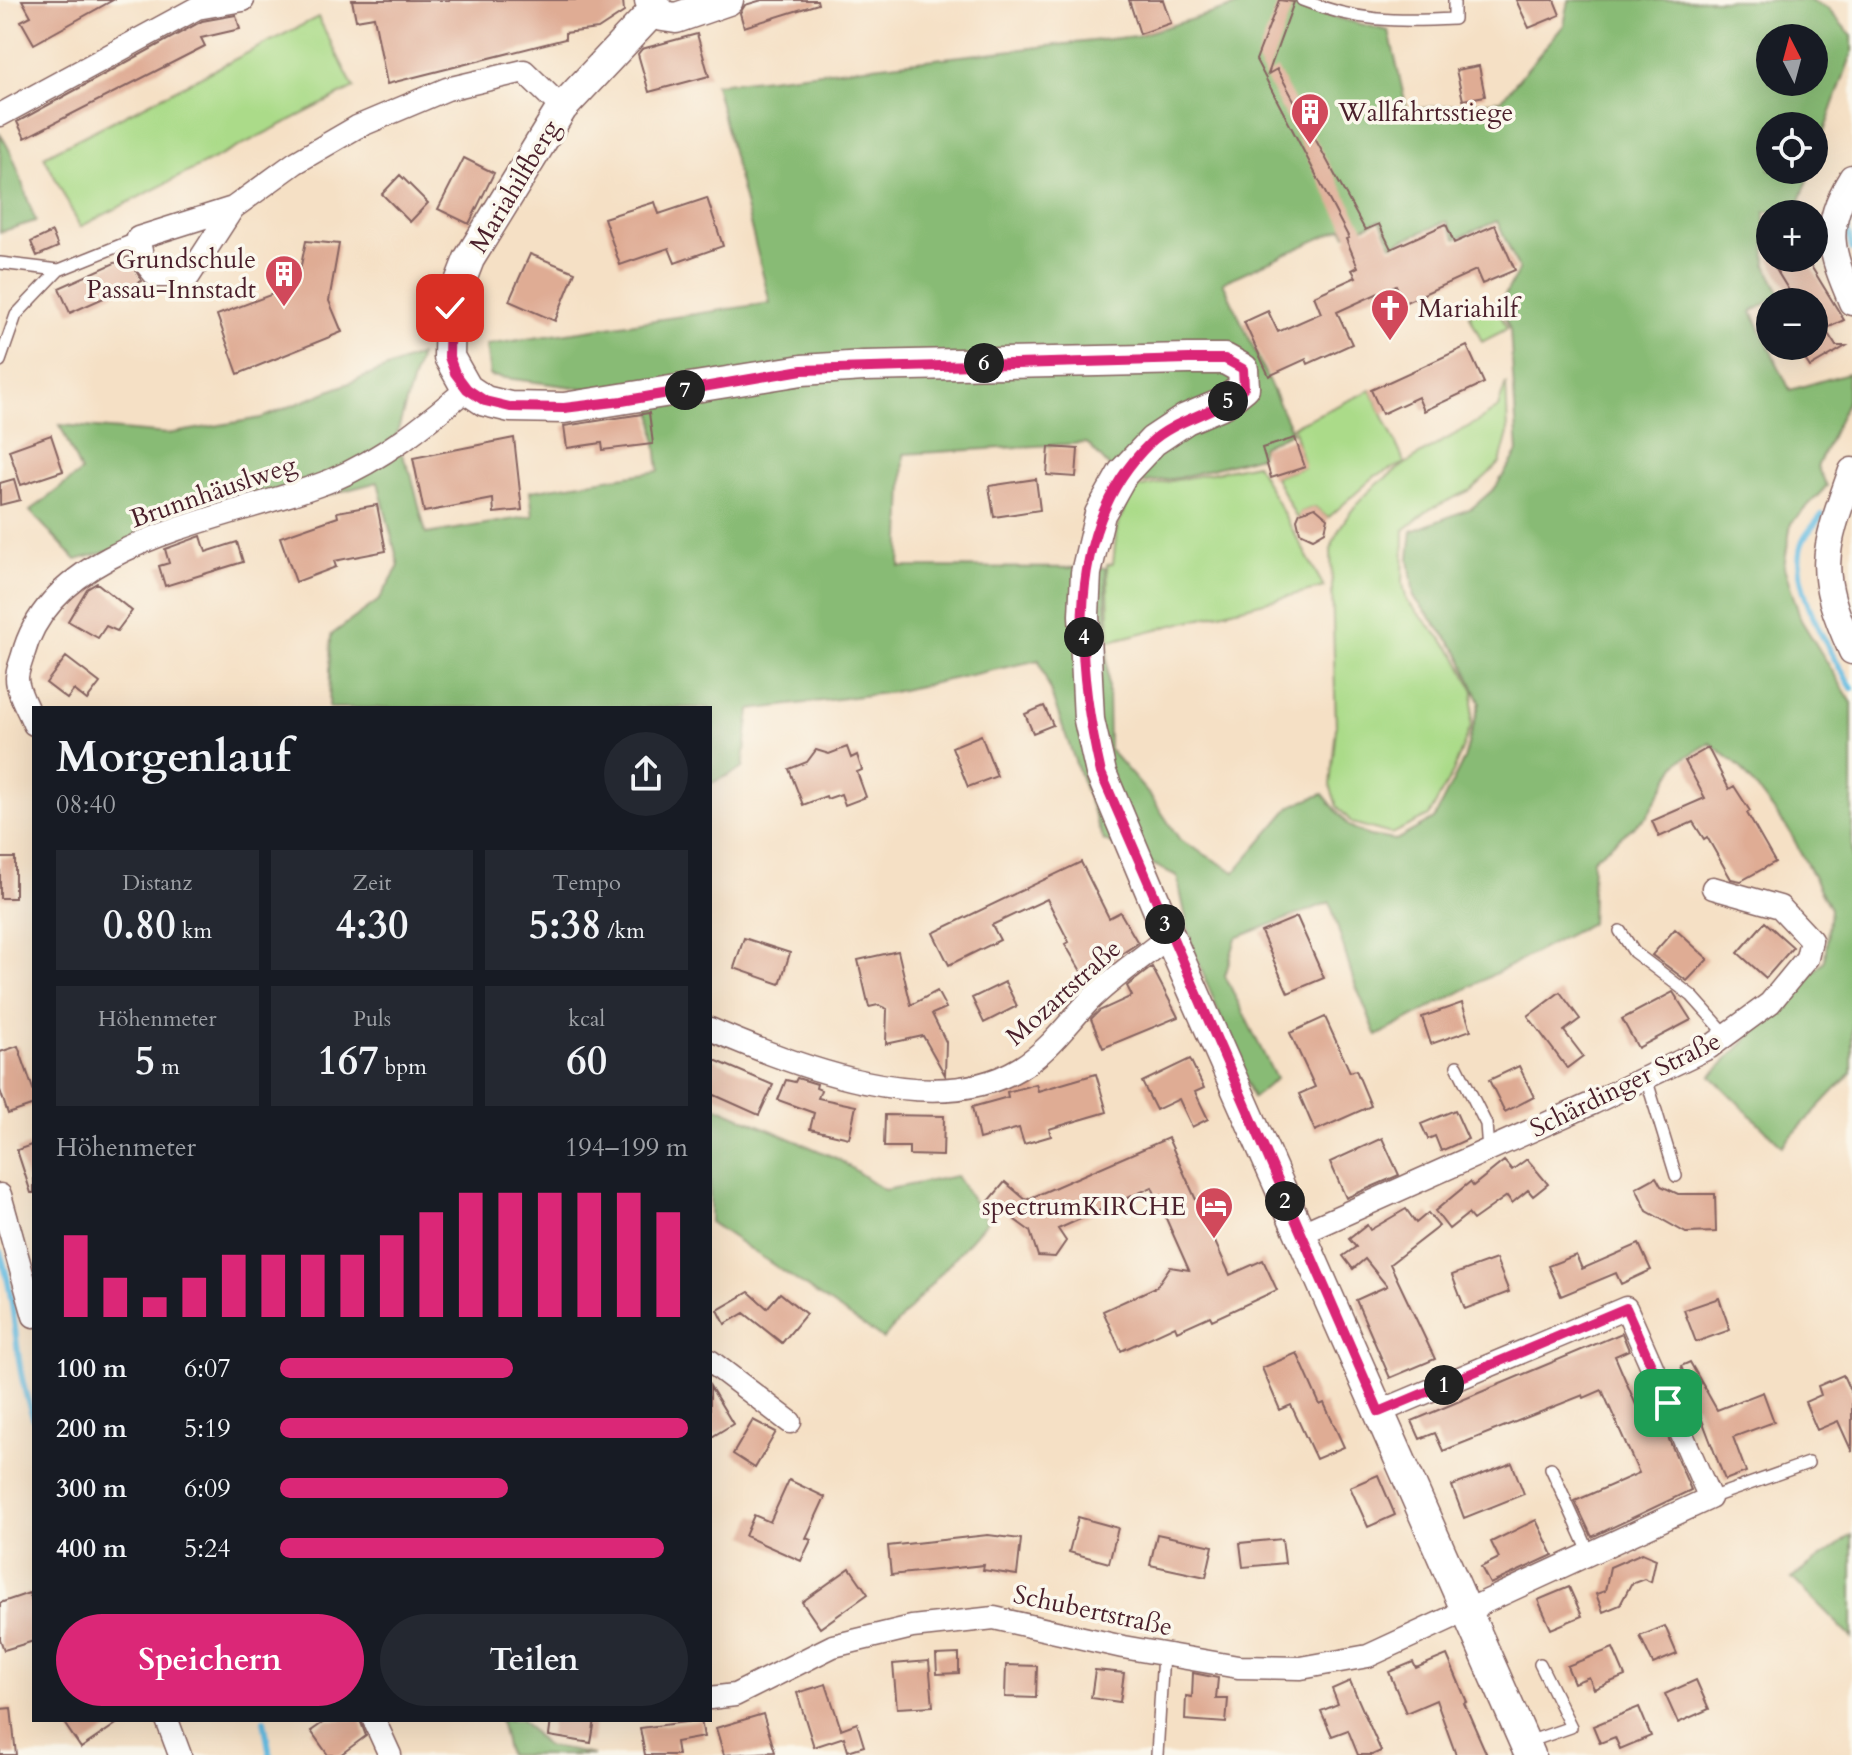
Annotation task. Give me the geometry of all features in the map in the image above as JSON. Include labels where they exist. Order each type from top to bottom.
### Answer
[{"type":"main road","points":[[652,5],[663,16],[676,18],[728,0]]},
{"type":"main road","name":"Mariahilfberg","points":[[467,389],[449,357],[450,308],[469,259],[562,108],[652,5]]},
{"type":"main road","points":[[467,389],[485,401],[510,407],[564,408],[802,370],[864,366],[1225,359],[1243,369],[1244,387],[1237,396],[1186,419],[1153,441],[1123,473],[1100,514],[1086,573],[1085,671],[1089,720],[1101,773],[1527,1749]]},
{"type":"street","points":[[0,115],[197,8],[243,0]]},
{"type":"street","points":[[233,208],[189,276],[156,276],[143,260],[138,238],[192,224],[233,208],[295,163],[344,134],[447,89],[524,71],[562,108]]},
{"type":"street","points":[[1852,178],[1835,205],[1832,234],[1837,268],[1852,302]]},
{"type":"street","name":"Brunnhäuslweg","points":[[32,718],[17,679],[27,640],[50,600],[82,573],[148,538],[250,509],[334,479],[413,434],[467,389]]},
{"type":"street","points":[[1852,471],[1829,533],[1825,570],[1835,614],[1852,651]]},
{"type":"street","name":"Schärdinger Straße","points":[[1300,1234],[1710,1047],[1770,1003],[1807,958],[1811,940],[1780,907],[1713,888]]},
{"type":"street","name":"Mozartstraße","points":[[712,1030],[788,1063],[853,1082],[925,1090],[975,1084],[1018,1070],[1057,1041],[1090,1000],[1170,935]]},
{"type":"street","points":[[0,1195],[32,1309]]},
{"type":"street","points":[[1379,1412],[1626,1308],[1710,1498]]},
{"type":"street","points":[[712,1363],[790,1422]]},
{"type":"street","name":"Schubertstraße","points":[[712,1698],[735,1695],[833,1646],[912,1627],[994,1618],[1238,1667],[1301,1668],[1368,1656],[1467,1613],[1710,1498]]},
{"type":"street","points":[[168,1722],[176,1753]]},
{"type":"street","points":[[375,1722],[390,1755]]},
{"type":"lane","points":[[1302,0],[1341,14],[1385,22],[1454,19],[1454,0]]},
{"type":"lane","points":[[1338,0],[1341,14]]},
{"type":"lane","points":[[0,361],[16,315],[59,270],[138,238]]},
{"type":"lane","points":[[0,263],[59,270]]},
{"type":"lane","points":[[1620,931],[1634,952],[1692,996],[1726,1034]]},
{"type":"lane","points":[[1457,1066],[1486,1124],[1488,1150]]},
{"type":"lane","points":[[1646,1078],[1676,1176]]},
{"type":"lane","points":[[1710,1498],[1808,1463]]},
{"type":"lane","points":[[1551,1468],[1590,1554]]},
{"type":"lane","points":[[1157,1755],[1163,1654]]},
{"type":"lane","points":[[1527,1749],[1571,1727],[1540,1664]]},
{"type":"green space","points":[[1256,0],[1288,0],[1309,11],[1389,31],[1407,110],[1501,100],[1564,25],[1569,0],[1810,0],[1827,8],[1852,36],[1852,53],[1828,121],[1828,112],[1756,112],[1756,184],[1806,184],[1800,200],[1756,200],[1756,272],[1770,272],[1778,288],[1756,288],[1756,310],[1752,312],[1756,320],[1756,360],[1775,360],[1790,390],[1848,373],[1847,402],[1817,467],[1827,486],[1791,523],[1784,567],[1801,620],[1852,703],[1852,1072],[1782,1146],[1711,1076],[1825,960],[1830,909],[1790,832],[1740,767],[1710,743],[1678,762],[1647,816],[1593,859],[1591,923],[1377,1036],[1353,979],[1330,902],[1236,938],[1225,976],[1276,1079],[1253,1098],[1192,946],[1177,876],[1103,840],[1039,660],[893,692],[750,710],[743,768],[712,783],[712,706],[329,706],[331,635],[379,600],[399,566],[378,482],[76,560],[30,511],[81,472],[60,425],[168,434],[261,418],[420,355],[395,440],[411,474],[426,534],[533,516],[530,491],[659,471],[651,397],[490,376],[486,345],[770,303],[715,84],[1136,36]],"holes":[[[1380,220],[1392,245],[1447,221],[1456,239],[1497,221],[1519,270],[1500,303],[1510,330],[1518,452],[1495,488],[1472,508],[1412,531],[1409,558],[1414,597],[1459,653],[1480,702],[1464,759],[1434,819],[1396,840],[1369,836],[1349,826],[1323,794],[1291,806],[1235,872],[1180,840],[1152,798],[1109,749],[1106,568],[900,567],[904,454],[1087,443],[1126,485],[1178,478],[1260,456],[1262,446],[1292,432],[1223,282],[1343,228],[1346,235]]]},
{"type":"green space","points":[[318,17],[354,88],[80,227],[44,156]]},
{"type":"green space","points":[[0,134],[16,165],[36,221],[0,232]]},
{"type":"green space","points":[[1496,304],[1507,329],[1482,342],[1469,314]]},
{"type":"green space","points":[[1506,383],[1508,433],[1500,463],[1471,490],[1430,509],[1404,530],[1403,584],[1407,601],[1456,655],[1474,691],[1471,726],[1453,772],[1429,816],[1391,834],[1352,823],[1337,806],[1330,785],[1336,728],[1331,549],[1342,525],[1357,504],[1398,469],[1498,408]]},
{"type":"green space","points":[[1371,390],[1405,463],[1375,476],[1328,518],[1315,507],[1301,512],[1297,519],[1275,477],[1304,467],[1293,426]]},
{"type":"green space","points":[[1256,464],[1324,587],[1110,641],[1107,565],[1113,564],[1117,528],[1132,489]]},
{"type":"green space","points":[[712,1105],[838,1159],[884,1190],[956,1176],[987,1221],[883,1339],[712,1223]]},
{"type":"green space","points":[[1852,1535],[1852,1638],[1792,1578]]},
{"type":"green space","points":[[500,1722],[523,1722],[546,1746],[593,1755],[508,1755]]},
{"type":"building","points":[[22,0],[113,0],[34,44],[21,21],[31,16]]},
{"type":"building","points":[[352,0],[623,0],[624,12],[598,29],[565,33],[565,39],[387,84],[374,17],[356,20]]},
{"type":"building","points":[[762,0],[817,0],[818,4],[744,27],[740,13],[745,5]]},
{"type":"building","points":[[1129,0],[1163,0],[1171,23],[1140,34]]},
{"type":"building","points":[[1279,0],[1294,2],[1268,74],[1277,69],[1365,230],[1379,224],[1391,249],[1446,224],[1454,243],[1495,225],[1515,270],[1482,284],[1476,270],[1404,303],[1396,285],[1337,312],[1352,344],[1308,364],[1306,359],[1269,376],[1244,322],[1268,311],[1278,332],[1321,313],[1314,296],[1356,277],[1352,270],[1358,267],[1346,239],[1349,238],[1256,60]]},
{"type":"building","points":[[1516,0],[1554,0],[1560,15],[1529,28]]},
{"type":"building","points":[[236,15],[240,29],[201,38],[205,46],[25,138],[17,122],[202,21]]},
{"type":"building","points":[[697,34],[709,76],[649,92],[638,54],[642,49]]},
{"type":"building","points":[[1479,66],[1485,96],[1463,100],[1456,70]]},
{"type":"building","points":[[464,158],[494,173],[469,224],[438,209]]},
{"type":"building","points":[[400,175],[428,203],[410,222],[382,194]]},
{"type":"building","points":[[707,198],[723,246],[675,263],[669,248],[620,265],[604,218],[655,202],[659,214]]},
{"type":"building","points":[[52,232],[58,247],[37,256],[31,242]]},
{"type":"building","name":"Grundschule Passau-Innstadt","points":[[306,241],[339,244],[329,301],[342,332],[238,374],[217,315],[297,285]]},
{"type":"building","points":[[530,254],[575,272],[555,321],[509,301]]},
{"type":"building","points":[[128,257],[142,281],[70,313],[59,288]]},
{"type":"building","points":[[1778,272],[1815,272],[1824,288],[1787,288]]},
{"type":"building","points":[[1828,294],[1844,320],[1828,328]]},
{"type":"building","points":[[1828,334],[1836,346],[1846,346],[1828,356]]},
{"type":"building","points":[[1467,346],[1484,383],[1424,411],[1418,397],[1382,414],[1371,390]]},
{"type":"building","points":[[1805,360],[1822,360],[1810,367]]},
{"type":"building","points":[[649,413],[653,444],[603,450],[602,443],[567,448],[564,426]]},
{"type":"building","points":[[51,435],[63,471],[21,485],[9,450]]},
{"type":"building","points":[[514,438],[522,510],[494,513],[493,499],[424,512],[413,458]]},
{"type":"building","points":[[1295,438],[1305,467],[1271,478],[1262,448]]},
{"type":"building","points":[[1049,447],[1078,449],[1076,477],[1047,475]]},
{"type":"building","points":[[14,479],[20,500],[0,505],[0,483]]},
{"type":"building","points":[[1036,479],[1040,510],[994,517],[989,486]]},
{"type":"building","points":[[377,505],[386,551],[334,561],[336,567],[296,582],[280,537],[338,517],[337,512]]},
{"type":"building","points":[[1315,507],[1328,518],[1325,531],[1313,538],[1300,532],[1297,519],[1300,512]]},
{"type":"building","points":[[201,536],[206,552],[237,542],[243,562],[165,586],[159,566],[169,563],[165,549]]},
{"type":"building","points":[[97,583],[132,611],[117,631],[106,626],[98,638],[68,621],[87,589]]},
{"type":"building","points":[[66,657],[100,683],[87,700],[74,690],[67,699],[46,683]]},
{"type":"building","points":[[1044,706],[1053,725],[1033,733],[1025,714]]},
{"type":"building","points":[[981,735],[997,776],[968,787],[952,747]]},
{"type":"building","points":[[847,747],[851,758],[857,755],[862,770],[857,772],[866,797],[845,805],[841,794],[803,805],[789,769],[807,762],[816,750],[829,754]]},
{"type":"building","points":[[1708,748],[1729,789],[1734,786],[1750,811],[1747,813],[1775,862],[1741,881],[1731,879],[1707,837],[1704,839],[1693,822],[1659,837],[1652,821],[1705,798],[1685,761]]},
{"type":"building","points":[[0,858],[15,858],[15,898],[0,898]]},
{"type":"building","points":[[1081,862],[1109,918],[1120,912],[1138,943],[1085,978],[1065,944],[1069,942],[1047,899],[992,925],[1000,940],[949,965],[933,933]]},
{"type":"building","points":[[1297,917],[1324,978],[1288,993],[1261,932]]},
{"type":"building","points":[[1765,922],[1793,947],[1766,978],[1738,953]]},
{"type":"building","points":[[1675,929],[1708,959],[1687,981],[1652,955]]},
{"type":"building","points":[[744,938],[790,953],[780,984],[734,968]]},
{"type":"building","points":[[898,951],[911,1005],[937,991],[946,1008],[932,1014],[946,1042],[945,1075],[923,1036],[886,1044],[887,1009],[878,1005],[869,1007],[858,960]]},
{"type":"building","points":[[1152,967],[1178,1017],[1103,1048],[1091,1019],[1099,1011],[1132,996],[1127,986]]},
{"type":"building","points":[[1005,982],[1017,1006],[984,1023],[972,998]]},
{"type":"building","points":[[1560,992],[1580,1019],[1564,1031],[1583,1056],[1567,1068],[1528,1016]]},
{"type":"building","points":[[1673,992],[1691,1020],[1638,1048],[1622,1019]]},
{"type":"building","points":[[1462,1003],[1471,1030],[1431,1044],[1422,1017]]},
{"type":"building","points":[[1325,1017],[1350,1072],[1356,1070],[1371,1106],[1315,1131],[1299,1094],[1315,1087],[1290,1033]]},
{"type":"building","points":[[18,1046],[32,1086],[32,1106],[8,1114],[0,1090],[0,1052]]},
{"type":"building","points":[[712,1059],[773,1085],[759,1115],[712,1094]]},
{"type":"building","points":[[1190,1059],[1204,1088],[1195,1092],[1208,1119],[1192,1127],[1179,1099],[1156,1110],[1142,1082]]},
{"type":"building","points":[[1519,1066],[1534,1097],[1505,1112],[1489,1080]]},
{"type":"building","points":[[1096,1074],[1107,1112],[1049,1129],[1051,1136],[1024,1144],[1019,1128],[979,1139],[972,1107],[1008,1097],[1007,1092],[1036,1084],[1038,1091]]},
{"type":"building","points":[[797,1078],[817,1084],[816,1088],[821,1090],[818,1098],[856,1106],[849,1138],[810,1129],[814,1113],[778,1100],[786,1080],[795,1082]]},
{"type":"building","points":[[1455,1110],[1468,1139],[1441,1151],[1435,1136],[1428,1139],[1421,1124]]},
{"type":"building","points":[[885,1115],[944,1116],[943,1156],[909,1155],[909,1147],[884,1147]]},
{"type":"building","points":[[1168,1138],[1230,1275],[1263,1260],[1277,1290],[1212,1320],[1210,1316],[1177,1331],[1175,1326],[1121,1351],[1103,1311],[1156,1287],[1170,1267],[1189,1270],[1152,1187],[1058,1229],[1066,1241],[1055,1257],[1038,1256],[1030,1231],[989,1201],[1005,1182],[1026,1200]]},
{"type":"building","points":[[1382,1138],[1399,1175],[1346,1198],[1330,1162]]},
{"type":"building","points":[[32,1145],[32,1193],[31,1193],[17,1150]]},
{"type":"building","points":[[1527,1159],[1548,1184],[1533,1196],[1528,1190],[1512,1203],[1507,1196],[1473,1220],[1468,1214],[1449,1229],[1435,1211],[1470,1182],[1473,1186],[1504,1161],[1512,1170]]},
{"type":"building","points":[[1656,1177],[1661,1186],[1678,1194],[1715,1194],[1716,1232],[1686,1233],[1647,1211],[1636,1188]]},
{"type":"building","points":[[1406,1209],[1416,1223],[1428,1213],[1439,1226],[1390,1264],[1435,1359],[1390,1378],[1356,1300],[1387,1286],[1365,1259],[1353,1269],[1343,1256],[1356,1247],[1349,1239],[1367,1225],[1370,1230]]},
{"type":"building","points":[[1639,1244],[1651,1270],[1621,1284],[1616,1273],[1561,1296],[1548,1266],[1576,1255],[1582,1269]]},
{"type":"building","points":[[1496,1259],[1509,1292],[1465,1309],[1452,1275]]},
{"type":"building","points":[[749,1292],[767,1308],[780,1293],[806,1314],[782,1343],[744,1313],[725,1324],[718,1310]]},
{"type":"building","points":[[1719,1298],[1730,1330],[1696,1342],[1684,1310]]},
{"type":"building","points":[[1622,1333],[1629,1350],[1615,1356],[1636,1405],[1651,1398],[1691,1490],[1592,1537],[1575,1501],[1639,1473],[1602,1390],[1443,1451],[1435,1433],[1420,1439],[1412,1421]]},
{"type":"building","points":[[1297,1353],[1320,1405],[1324,1403],[1344,1447],[1316,1459],[1291,1405],[1280,1410],[1262,1368]]},
{"type":"building","points":[[1690,1362],[1717,1410],[1763,1392],[1774,1422],[1733,1437],[1746,1472],[1725,1480],[1696,1404],[1692,1407],[1683,1389],[1689,1386],[1681,1366]]},
{"type":"building","points":[[1843,1375],[1852,1395],[1852,1452],[1838,1421],[1817,1430],[1805,1402],[1821,1395],[1818,1386]]},
{"type":"building","points":[[712,1389],[733,1424],[712,1437]]},
{"type":"building","points":[[753,1420],[776,1432],[755,1468],[733,1454]]},
{"type":"building","points":[[1512,1463],[1524,1494],[1464,1518],[1452,1486]]},
{"type":"building","points":[[1378,1475],[1395,1515],[1368,1527],[1350,1487]]},
{"type":"building","points":[[789,1480],[825,1497],[806,1538],[811,1540],[801,1561],[745,1536],[754,1515],[770,1522]]},
{"type":"building","points":[[1078,1517],[1118,1528],[1109,1563],[1069,1552]]},
{"type":"building","points":[[1536,1520],[1553,1555],[1490,1584],[1481,1567],[1499,1558],[1491,1542]]},
{"type":"building","points":[[1157,1534],[1213,1546],[1206,1577],[1150,1565]]},
{"type":"building","points":[[988,1535],[1021,1539],[1017,1575],[983,1570],[984,1565],[891,1575],[888,1546]]},
{"type":"building","points":[[1282,1539],[1285,1563],[1243,1567],[1240,1543]]},
{"type":"building","points":[[1642,1553],[1656,1559],[1651,1582],[1644,1579],[1631,1584],[1620,1605],[1603,1612],[1596,1594],[1605,1591],[1610,1567]]},
{"type":"building","points":[[850,1568],[868,1594],[820,1628],[802,1602]]},
{"type":"building","points":[[1569,1587],[1582,1616],[1551,1629],[1538,1600]]},
{"type":"building","points":[[29,1593],[32,1602],[32,1642],[4,1650],[0,1639],[0,1603]]},
{"type":"building","points":[[1665,1626],[1677,1654],[1653,1664],[1640,1636]]},
{"type":"building","points":[[1613,1648],[1625,1676],[1594,1689],[1589,1677],[1574,1683],[1567,1666]]},
{"type":"building","points":[[959,1654],[959,1673],[937,1674],[936,1655]]},
{"type":"building","points":[[1447,1655],[1487,1755],[1456,1755],[1436,1700],[1406,1713],[1389,1672],[1413,1662],[1416,1668]]},
{"type":"building","points":[[929,1661],[933,1706],[897,1708],[893,1664]]},
{"type":"building","points":[[1006,1665],[1037,1666],[1036,1698],[1005,1697]]},
{"type":"building","points":[[1095,1670],[1124,1673],[1120,1702],[1091,1698]]},
{"type":"building","points":[[1193,1673],[1218,1678],[1216,1699],[1228,1699],[1226,1723],[1185,1720],[1186,1696],[1192,1697]]},
{"type":"building","points":[[1696,1680],[1709,1709],[1678,1723],[1665,1694]]},
{"type":"building","points":[[1350,1681],[1381,1751],[1372,1755],[1358,1755],[1348,1730],[1332,1736],[1321,1711],[1338,1704],[1332,1689]]},
{"type":"building","points":[[826,1684],[841,1729],[857,1723],[864,1746],[848,1751],[844,1737],[814,1747],[797,1693]]},
{"type":"building","points":[[1639,1707],[1651,1736],[1620,1749],[1615,1737],[1600,1743],[1593,1726]]},
{"type":"building","points":[[11,1708],[16,1755],[0,1755],[0,1709]]},
{"type":"building","points":[[763,1714],[775,1752],[724,1755],[716,1728]]},
{"type":"building","points":[[63,1722],[119,1722],[81,1748]]},
{"type":"building","points":[[324,1722],[361,1722],[366,1736],[340,1755],[328,1755],[311,1731]]},
{"type":"building","points":[[551,1722],[595,1722],[591,1743],[549,1736]]},
{"type":"building","points":[[701,1722],[704,1737],[676,1742],[678,1755],[645,1755],[640,1728]]},
{"type":"waterway","points":[[1852,206],[1847,229],[1852,249]]},
{"type":"waterway","points":[[1822,515],[1803,541],[1799,557],[1801,576],[1813,617],[1852,688]]},
{"type":"waterway","points":[[0,1252],[10,1294],[22,1378],[32,1413]]},
{"type":"waterway","points":[[264,1722],[270,1755]]},
{"type":"place","name":"Wallfahrtsstiege","points":[[1310,146]]},
{"type":"place","name":"Grundschule Passau-Innstadt","points":[[284,308]]},
{"type":"place","name":"Mariahilf","points":[[1390,342]]},
{"type":"place","name":"spectrumKIRCHE","points":[[1214,1240]]},
{"type":"route","points":[[450,308],[447,333],[449,357],[455,373],[467,389],[485,401],[510,407],[564,408],[802,370],[864,366],[1189,359],[1225,359],[1237,363],[1246,379],[1237,396],[1186,419],[1153,441],[1123,473],[1100,514],[1086,573],[1084,615],[1089,720],[1101,773],[1174,947],[1379,1412],[1626,1308],[1668,1403]]}]
